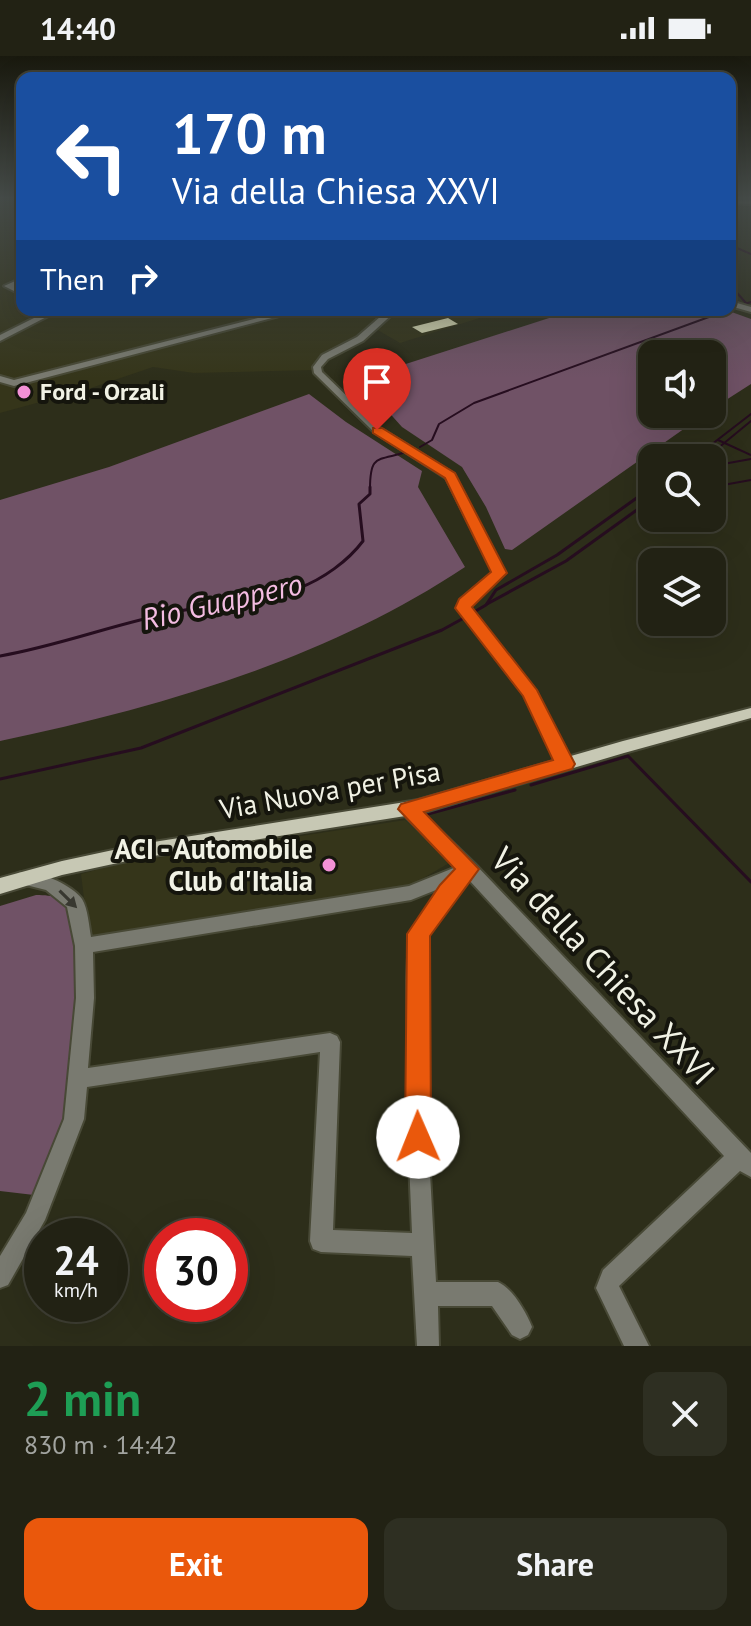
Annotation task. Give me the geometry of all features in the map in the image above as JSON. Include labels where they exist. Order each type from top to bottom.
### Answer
[{"type":"main road","name":"Via Nuova per Pisa","points":[[8,882],[141,851],[408,809],[751,713]]},
{"type":"street","points":[[0,338],[43,316]]},
{"type":"street","points":[[0,379],[14,383],[275,316]]},
{"type":"street","points":[[386,316],[360,339],[325,357],[317,367],[318,373],[377,430],[450,476],[499,573],[465,602],[463,608],[531,694],[565,764]]},
{"type":"street","name":"Via della Chiesa XXVI","points":[[408,809],[469,869],[745,1161]]},
{"type":"street","points":[[84,946],[411,893],[469,869]]},
{"type":"street","points":[[428,1344],[418,1126],[418,934],[448,891],[469,869]]},
{"type":"street","points":[[0,1277],[34,1220],[74,1119],[85,998],[80,913],[69,896],[42,881],[8,882]]},
{"type":"street","points":[[80,1079],[330,1042],[321,1241],[423,1245]]},
{"type":"street","points":[[637,1346],[607,1288],[611,1278],[745,1161]]},
{"type":"street","points":[[425,1294],[498,1294],[520,1327]]},
{"type":"shaded area","points":[[0,258],[16,258],[16,316],[384,316],[363,334],[318,361],[314,370],[194,373],[153,367],[0,413]]},
{"type":"shaded area","points":[[736,314],[751,319],[751,384],[726,400],[726,340],[638,340],[638,428],[685,428],[662,444],[638,444],[638,461],[512,550],[505,549],[486,507],[462,467],[402,427],[359,379],[555,316]]},
{"type":"shaded area","points":[[390,316],[486,316],[400,343],[376,329]]},
{"type":"shaded area","points":[[309,394],[422,471],[418,487],[465,567],[357,628],[300,654],[181,695],[61,728],[0,741],[0,500],[109,467]]},
{"type":"shaded area","points":[[405,820],[451,862],[406,888],[89,938],[81,874],[118,864]]},
{"type":"shaded area","points":[[36,895],[58,898],[73,912],[90,1068],[81,1128],[51,1197],[0,1191],[0,906]]},
{"type":"building","points":[[448,318],[458,324],[422,333],[412,327]]},
{"type":"waterway","points":[[736,292],[746,303]]},
{"type":"waterway","name":"Rio Guappero","points":[[736,307],[751,302]]},
{"type":"waterway","name":"Rio Guappero","points":[[420,447],[432,440],[439,424],[474,403],[712,316]]},
{"type":"waterway","points":[[712,444],[751,414]]},
{"type":"waterway","points":[[724,443],[751,421]]},
{"type":"waterway","points":[[718,440],[724,443]]},
{"type":"waterway","points":[[724,443],[751,455]]},
{"type":"waterway","name":"Rio Guappero","points":[[370,489],[374,464],[382,458],[407,452]]},
{"type":"waterway","points":[[726,463],[751,459]]},
{"type":"waterway","points":[[726,484],[751,480]]},
{"type":"waterway","name":"Rio Guappero","points":[[0,656],[162,615],[257,599],[308,584],[342,562],[363,541],[359,504],[370,494],[370,489]]},
{"type":"waterway","points":[[474,612],[486,605],[496,590],[557,555],[638,497]]},
{"type":"waterway","points":[[487,604],[566,561],[638,509]]},
{"type":"waterway","points":[[0,779],[141,748],[442,630],[462,619]]},
{"type":"waterway","points":[[531,785],[628,756],[751,882]]},
{"type":"waterway","points":[[428,814],[515,790]]},
{"type":"place","name":"Ford - Orzali","points":[[24,392]]},
{"type":"place","name":"ACI - Automobile Club d'Italia","points":[[329,865]]},
{"type":"route","points":[[377,430],[450,476],[499,573],[465,602],[463,608],[531,694],[565,764],[408,809],[469,869],[448,891],[418,934],[418,1137]]}]
